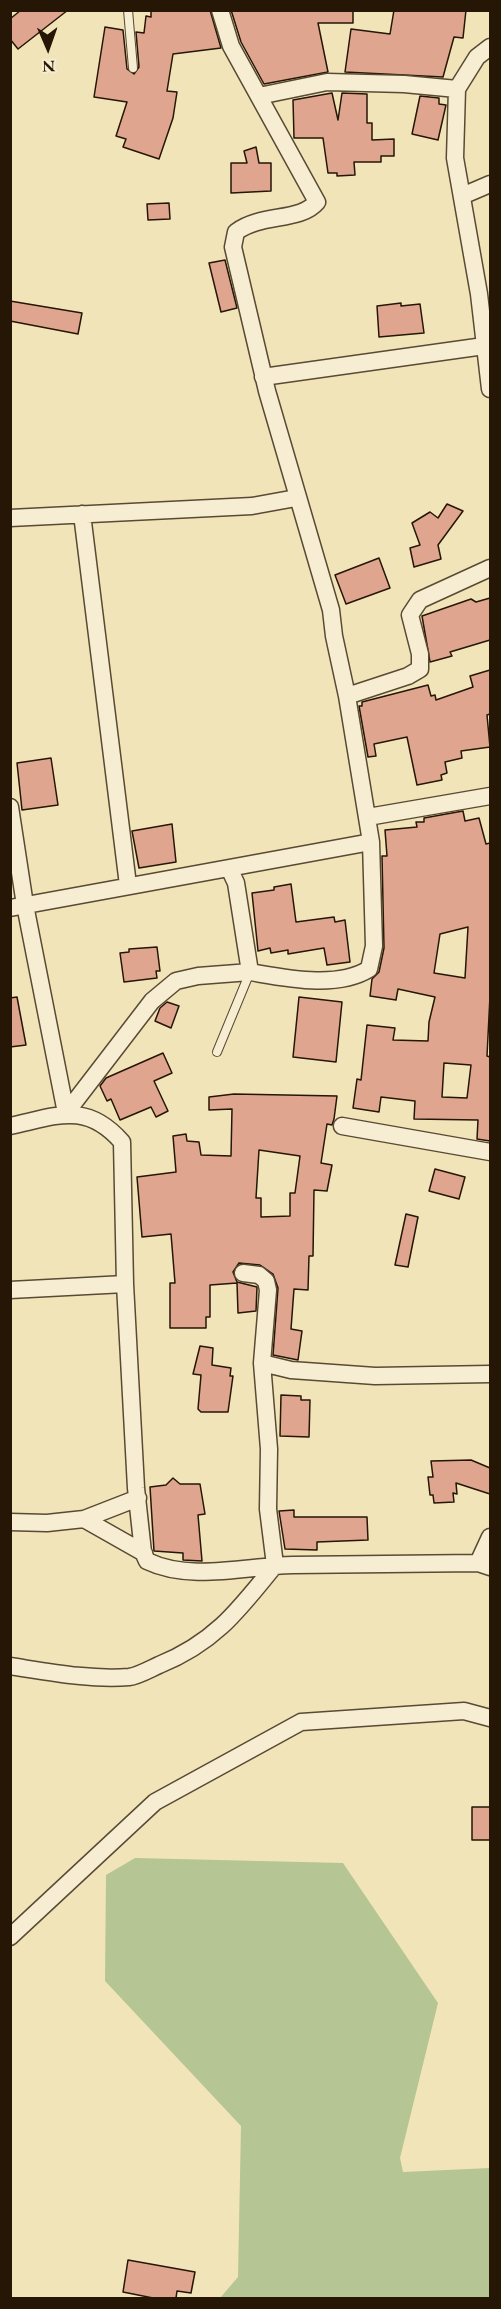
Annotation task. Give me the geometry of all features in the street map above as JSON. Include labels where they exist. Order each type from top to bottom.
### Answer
[{"type":"street","points":[[66,1113],[152,1001],[176,981],[198,976],[250,972],[330,979],[356,978],[369,969],[374,946],[371,842],[368,817],[331,609],[296,498],[263,377],[233,247],[236,232],[248,223],[310,211],[317,202],[231,46],[220,10]]},
{"type":"street","points":[[490,47],[477,57],[457,89],[455,158],[479,294],[490,389]]},
{"type":"street","points":[[259,96],[327,82],[404,84],[457,89]]},
{"type":"street","points":[[462,196],[490,184]]},
{"type":"street","points":[[263,377],[484,346]]},
{"type":"street","points":[[10,518],[252,506],[296,498]]},
{"type":"street","points":[[82,514],[129,885]]},
{"type":"street","points":[[347,696],[408,676],[420,669],[420,654],[410,615],[420,600],[490,568]]},
{"type":"street","points":[[368,817],[490,796]]},
{"type":"street","points":[[10,807],[18,907],[66,1113]]},
{"type":"street","points":[[18,907],[371,842]]},
{"type":"street","points":[[229,868],[236,883],[250,972]]},
{"type":"street","points":[[10,1125],[66,1113],[84,1116],[109,1127],[122,1142],[125,1284],[138,1498],[144,1553],[147,1561],[158,1566],[203,1572],[274,1566],[484,1565],[490,1537]]},
{"type":"street","points":[[342,1126],[490,1152]]},
{"type":"street","points":[[10,1666],[57,1674],[131,1677],[170,1661],[207,1641],[244,1604],[274,1566],[268,1509],[269,1449],[262,1364],[268,1290],[266,1281],[259,1275],[243,1273]]},
{"type":"street","points":[[10,1290],[125,1284]]},
{"type":"street","points":[[262,1364],[291,1370],[375,1376],[490,1374]]},
{"type":"street","points":[[10,1522],[47,1523],[84,1519],[138,1498]]},
{"type":"street","points":[[84,1519],[144,1553]]},
{"type":"street","points":[[10,1937],[155,1802],[301,1722],[464,1711],[490,1718]]},
{"type":"lane","points":[[128,10],[133,68]]},
{"type":"lane","points":[[217,1052],[250,972]]},
{"type":"green space","points":[[135,1858],[343,1863],[438,2003],[400,2158],[403,2172],[490,2168],[490,2298],[220,2298],[238,2277],[241,2126],[105,1981],[106,1875]]},
{"type":"building","points":[[21,10],[68,10],[18,49],[10,39],[10,19]]},
{"type":"building","points":[[151,10],[210,10],[221,48],[173,54],[167,91],[177,92],[173,118],[159,159],[123,147],[126,139],[116,136],[127,102],[94,97],[105,27],[123,30],[127,69],[134,74],[139,67],[136,32],[144,33],[146,16],[151,17]]},
{"type":"building","points":[[231,10],[353,10],[353,23],[318,23],[328,72],[264,84],[241,42]]},
{"type":"building","points":[[394,10],[466,10],[463,38],[454,37],[443,77],[345,72],[351,29],[390,34]]},
{"type":"building","points":[[332,93],[338,120],[342,93],[367,94],[367,123],[372,123],[372,140],[394,139],[394,156],[381,156],[381,162],[354,162],[355,175],[337,176],[337,173],[328,173],[323,138],[294,138],[293,100]]},
{"type":"building","points":[[420,96],[439,98],[439,104],[446,105],[438,140],[412,134]]},
{"type":"building","points":[[256,147],[259,163],[271,163],[271,191],[231,193],[231,163],[247,163],[244,151]]},
{"type":"building","points":[[169,203],[170,219],[148,220],[147,204]]},
{"type":"building","points":[[225,260],[237,308],[221,312],[209,263]]},
{"type":"building","points":[[10,301],[82,313],[78,334],[10,321]]},
{"type":"building","points":[[401,303],[401,306],[420,304],[424,333],[379,337],[377,306]]},
{"type":"building","points":[[447,504],[463,511],[438,545],[441,559],[414,567],[410,548],[420,545],[412,523],[430,512],[438,518]]},
{"type":"building","points":[[379,558],[390,588],[346,604],[335,575]]},
{"type":"building","points":[[490,598],[490,640],[450,652],[452,656],[430,662],[422,616],[471,599],[476,602]]},
{"type":"building","points":[[490,670],[490,714],[487,715],[490,747],[461,751],[462,758],[445,762],[447,773],[441,775],[442,780],[417,785],[407,737],[374,744],[376,756],[368,757],[359,706],[362,706],[362,702],[428,685],[431,696],[435,695],[436,700],[473,687],[470,676]]},
{"type":"building","points":[[51,758],[58,805],[22,810],[17,763]]},
{"type":"building","points":[[463,811],[465,821],[479,818],[486,844],[490,843],[490,996],[487,1056],[490,1057],[490,1141],[477,1139],[478,1120],[414,1119],[415,1101],[381,1097],[379,1112],[353,1108],[357,1079],[361,1080],[367,1025],[395,1028],[393,1040],[428,1041],[429,1022],[435,997],[398,989],[396,1000],[370,996],[372,979],[379,972],[384,948],[382,856],[387,856],[385,830],[417,827],[416,822],[424,822],[424,818]],"holes":[[[468,927],[465,978],[434,973],[440,934]],[[444,1063],[471,1065],[467,1098],[442,1097]]]},
{"type":"building","points":[[172,824],[176,862],[139,868],[132,831]]},
{"type":"building","points":[[291,884],[296,922],[334,917],[335,922],[345,920],[350,962],[327,965],[324,948],[288,954],[288,950],[271,953],[270,948],[258,951],[252,893],[274,890],[274,887]]},
{"type":"building","points":[[157,947],[160,971],[156,971],[157,978],[124,982],[120,953],[129,952],[129,949]]},
{"type":"building","points":[[17,997],[26,1045],[10,1047],[10,998]]},
{"type":"building","points":[[299,997],[342,1002],[336,1062],[293,1057]]},
{"type":"building","points":[[167,1002],[179,1006],[171,1028],[155,1021],[160,1008]]},
{"type":"building","points":[[163,1053],[172,1073],[154,1081],[168,1111],[156,1117],[151,1107],[120,1120],[111,1099],[107,1101],[100,1086],[106,1078]]},
{"type":"building","points":[[234,1094],[337,1096],[332,1125],[327,1124],[321,1163],[332,1165],[327,1191],[314,1190],[313,1256],[309,1256],[308,1290],[294,1289],[291,1329],[302,1331],[298,1360],[273,1355],[278,1288],[273,1274],[260,1265],[239,1263],[233,1272],[237,1282],[257,1287],[256,1311],[238,1313],[237,1283],[210,1285],[210,1317],[206,1317],[206,1328],[170,1328],[170,1283],[175,1283],[171,1234],[142,1237],[137,1177],[176,1172],[173,1136],[186,1134],[187,1141],[199,1142],[201,1155],[231,1156],[232,1109],[209,1110],[209,1097]],"holes":[[[259,1150],[300,1156],[295,1193],[290,1193],[290,1216],[261,1217],[261,1198],[256,1198]]]},
{"type":"building","points":[[435,1169],[465,1177],[459,1199],[429,1191]]},
{"type":"building","points":[[406,1214],[418,1217],[408,1267],[395,1265]]},
{"type":"building","points":[[200,1346],[213,1348],[212,1365],[231,1368],[230,1376],[233,1376],[228,1412],[201,1412],[198,1409],[201,1375],[193,1374]]},
{"type":"building","points":[[281,1395],[301,1396],[301,1400],[310,1400],[309,1437],[280,1436]]},
{"type":"building","points":[[471,1460],[490,1468],[490,1494],[456,1483],[457,1494],[453,1493],[454,1502],[434,1503],[433,1495],[430,1495],[428,1477],[433,1477],[431,1461]]},
{"type":"building","points":[[173,1478],[180,1484],[200,1484],[205,1514],[198,1515],[202,1561],[183,1560],[183,1553],[154,1551],[150,1487],[166,1485]]},
{"type":"building","points":[[294,1510],[294,1517],[367,1517],[368,1540],[317,1542],[317,1550],[285,1549],[279,1511]]},
{"type":"building","points":[[472,1807],[490,1807],[490,1840],[472,1840]]},
{"type":"building","points":[[128,2260],[195,2272],[191,2293],[177,2291],[176,2298],[153,2298],[123,2292]]}]
